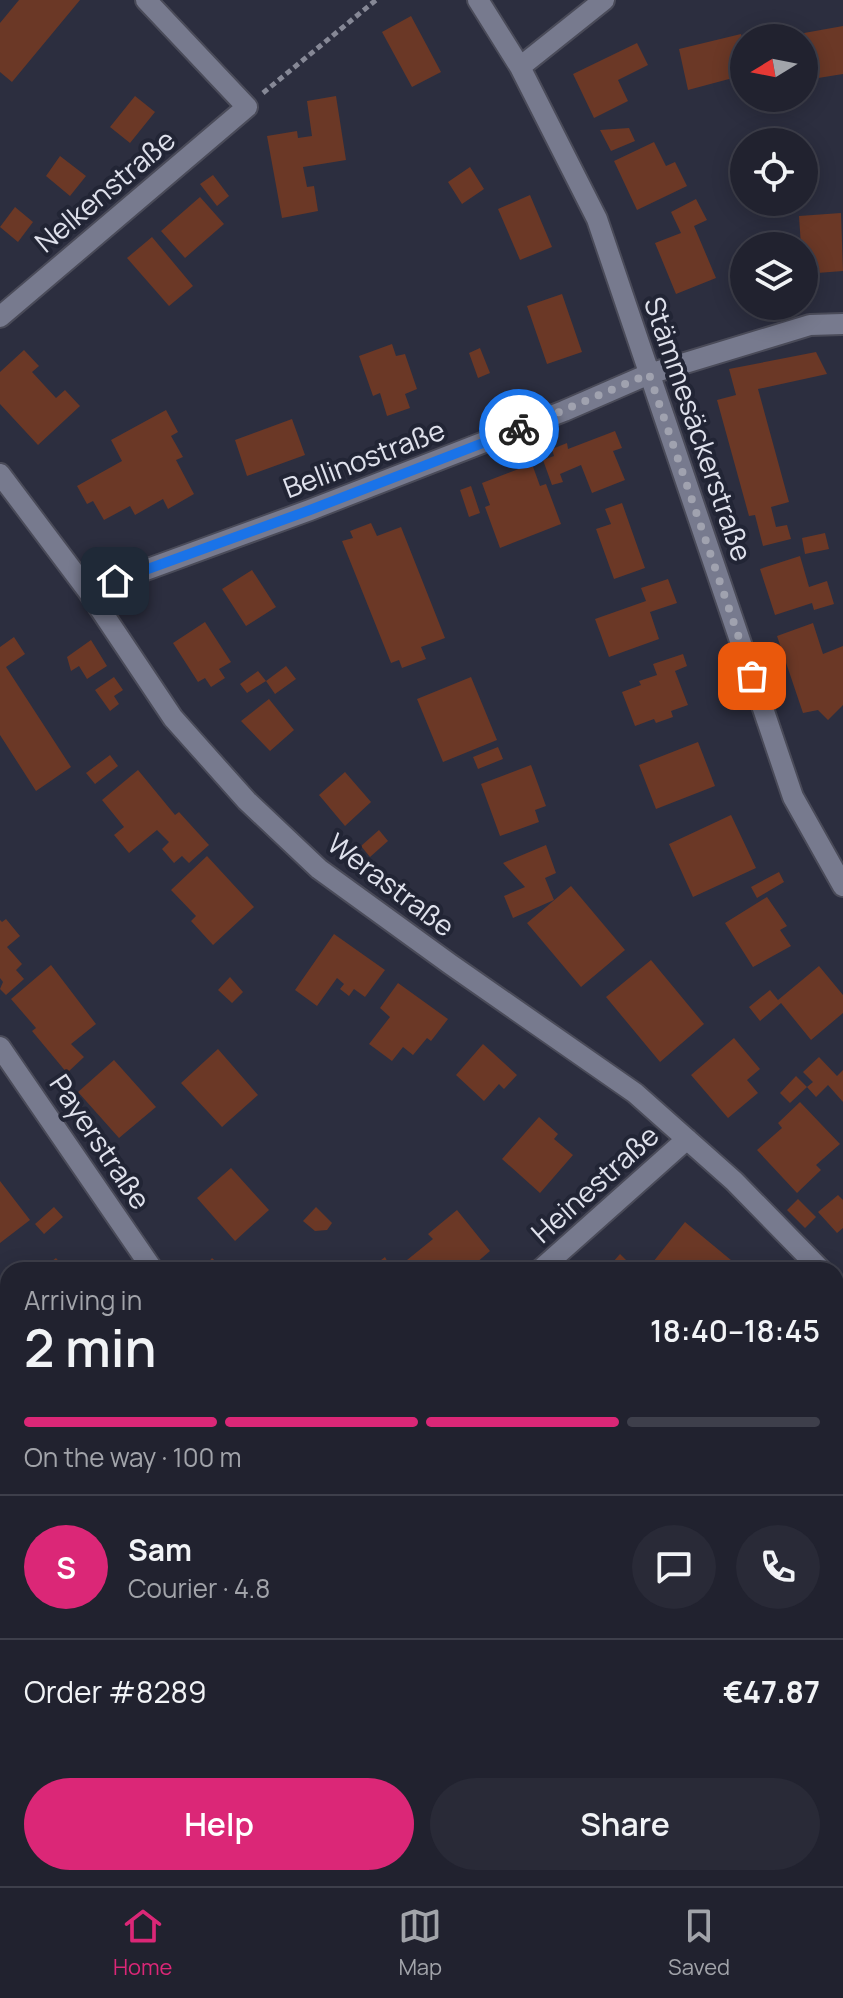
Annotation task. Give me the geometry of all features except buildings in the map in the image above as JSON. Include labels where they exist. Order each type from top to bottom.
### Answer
[{"type":"street","points":[[146,0],[247,107]]},
{"type":"street","name":"Stämmesäckerstraße","points":[[478,0],[520,67],[597,219],[793,797],[843,886]]},
{"type":"street","points":[[520,67],[604,0]]},
{"type":"street","name":"Nelkenstraße","points":[[0,317],[247,107]]},
{"type":"street","name":"Bellinostraße","points":[[88,591],[310,510],[564,411],[649,374],[810,325],[843,324]]},
{"type":"street","name":"Werastraße","points":[[0,474],[88,591],[173,718],[247,801],[319,869],[635,1093],[776,1222],[814,1262]]},
{"type":"street","name":"Payerstraße","points":[[0,1047],[148,1262]]},
{"type":"street","name":"Heinestraße","points":[[549,1262],[687,1139]]},
{"type":"path","points":[[247,107],[376,0]]},
{"type":"way so far","points":[[519,429],[649,374],[752,676]]},
{"type":"route","points":[[115,581],[519,429]]}]
